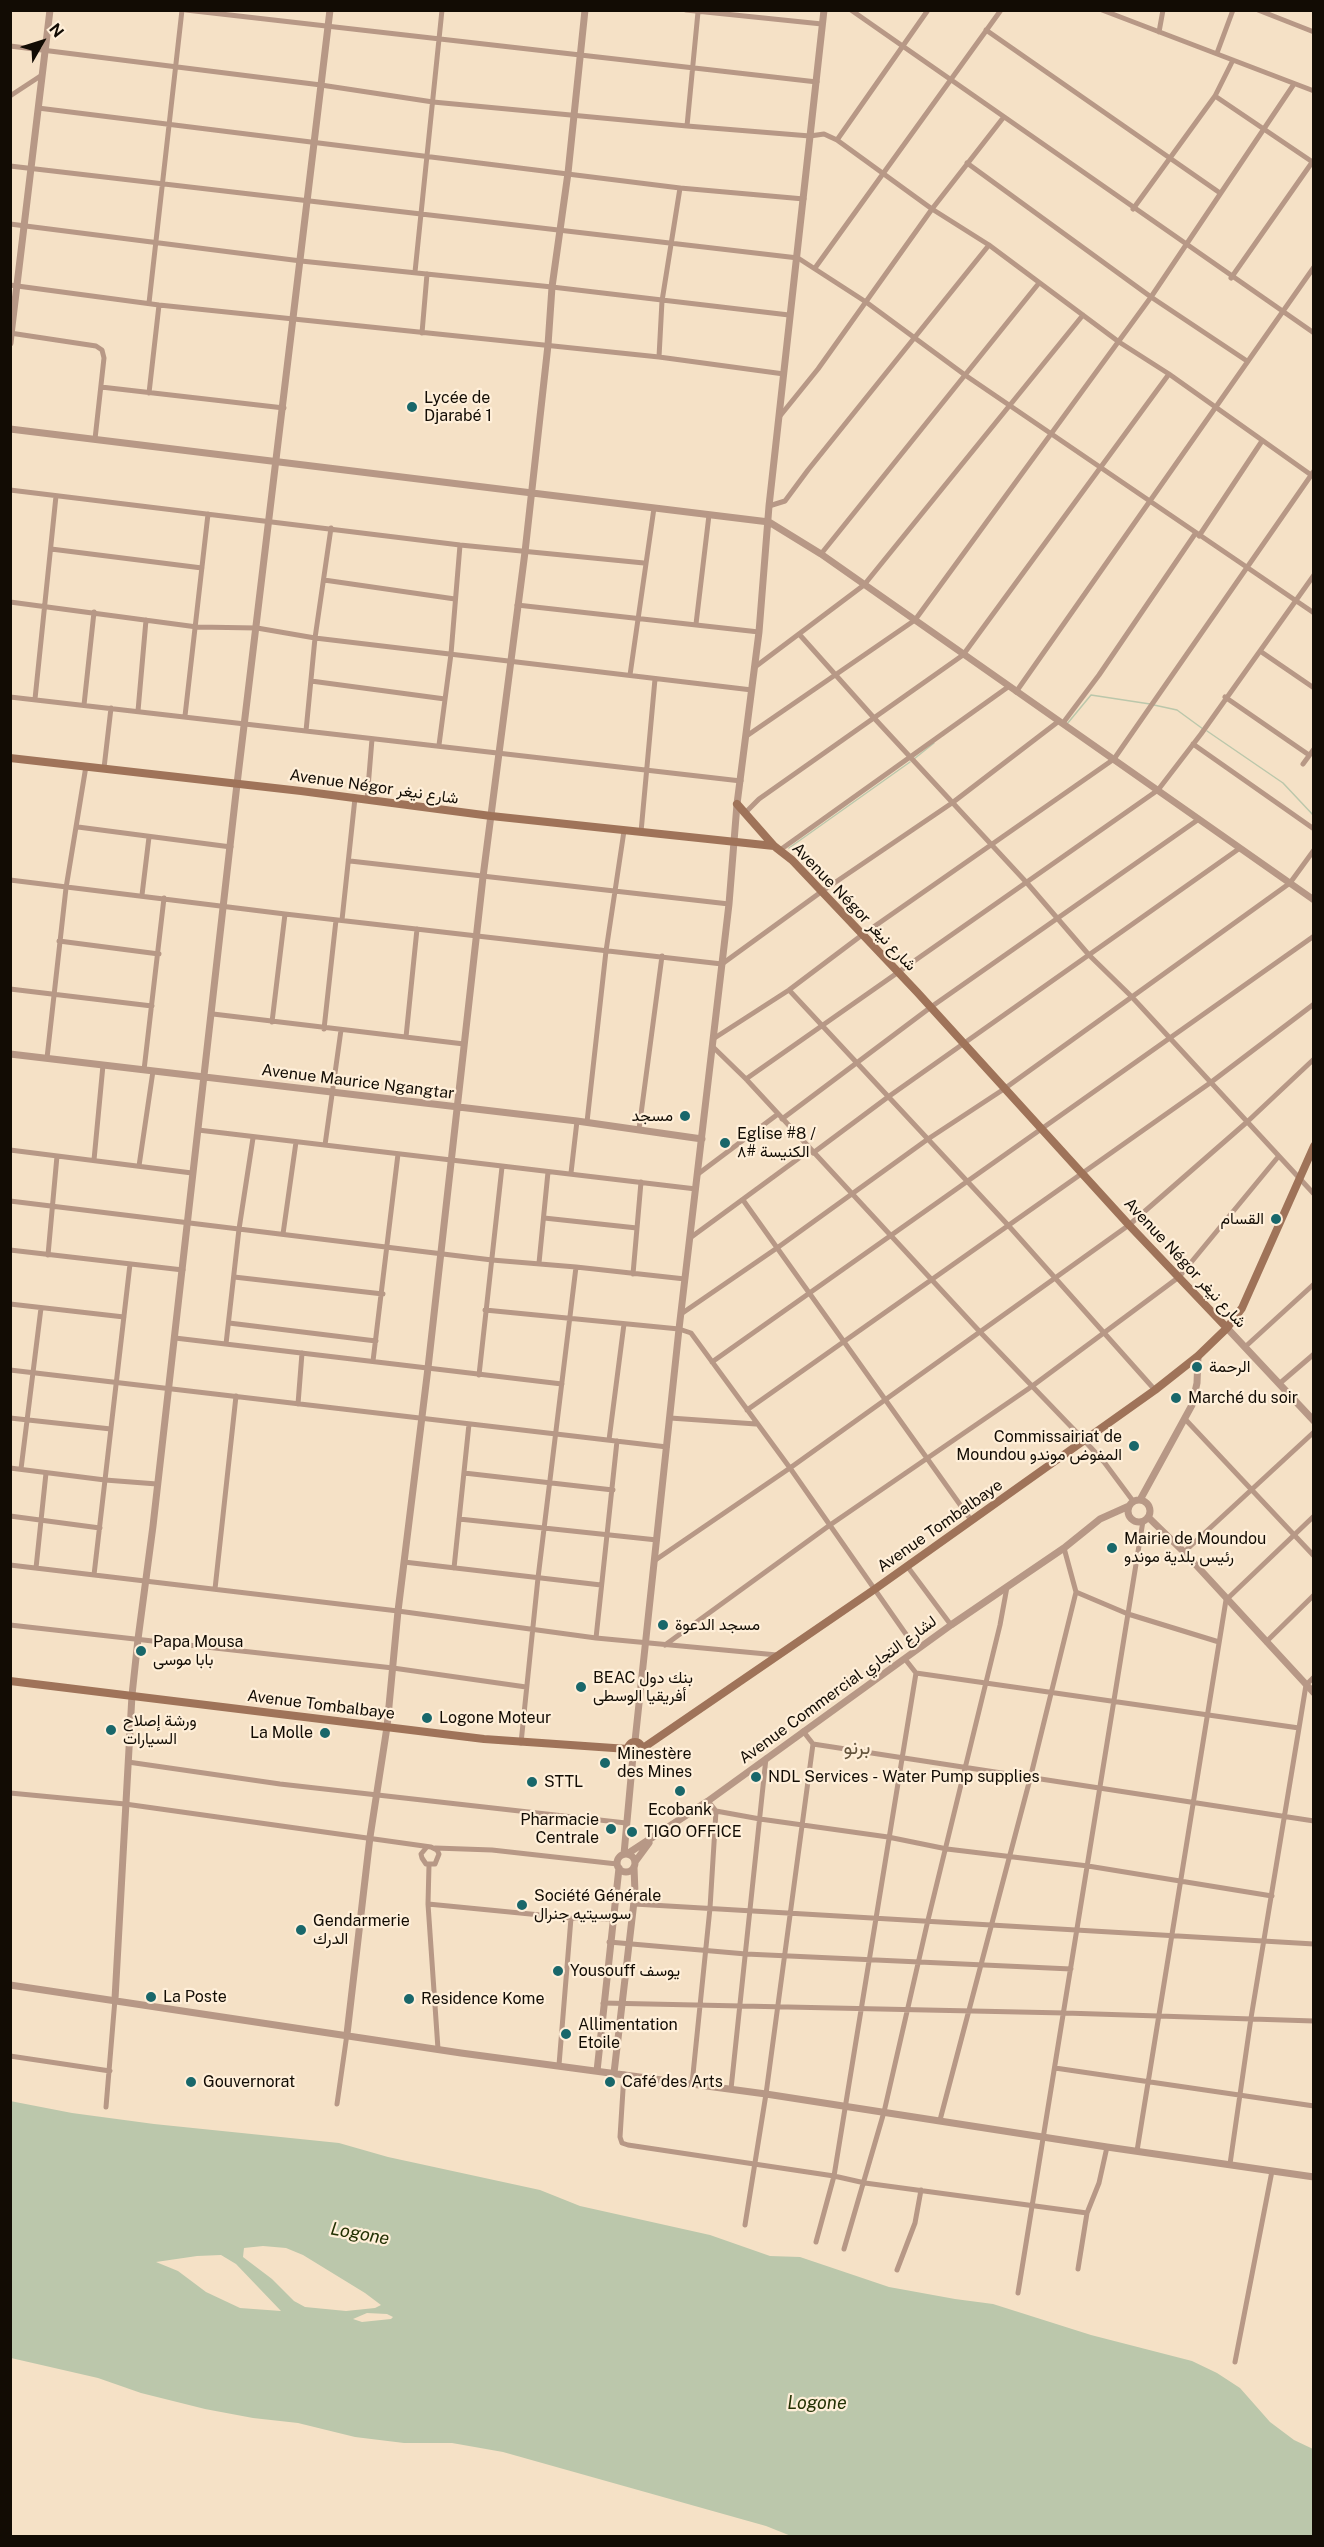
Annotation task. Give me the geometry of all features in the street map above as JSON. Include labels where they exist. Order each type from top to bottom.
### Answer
[{"type":"main road","name":"Avenue Négor شارع نيغر","points":[[10,758],[777,848],[931,1007],[1129,1225],[1227,1328]]},
{"type":"main road","points":[[737,804],[777,848]]},
{"type":"main road","name":"Avenue Tombalbaye","points":[[643,1748],[907,1566],[1155,1390],[1198,1356],[1227,1328],[1242,1308],[1314,1146]]},
{"type":"main road","name":"Avenue Tombalbaye","points":[[10,1682],[521,1743],[631,1753]]},
{"type":"main road","points":[[635,1741],[643,1748],[640,1754],[631,1753],[630,1744],[635,1741]]},
{"type":"street","points":[[10,343],[14,286],[25,225],[50,10]]},
{"type":"street","points":[[148,303],[174,67],[184,10],[438,41],[817,82]]},
{"type":"street","points":[[106,2107],[115,1999],[132,1695],[183,1270],[192,1173],[213,1014],[237,784],[271,520],[330,10]]},
{"type":"street","points":[[415,272],[442,10]]},
{"type":"street","points":[[337,2104],[370,1837],[387,1727],[398,1611],[428,1368],[483,877],[525,552],[548,345],[552,286],[568,172],[585,10]]},
{"type":"street","points":[[686,10],[822,24]]},
{"type":"street","points":[[635,1741],[679,1329],[729,904],[737,804],[748,735],[789,315],[798,258],[824,10]]},
{"type":"street","points":[[851,10],[1185,246],[1314,333]]},
{"type":"street","points":[[837,140],[928,10]]},
{"type":"street","points":[[815,268],[1001,10]]},
{"type":"street","points":[[1159,32],[1163,10]]},
{"type":"street","points":[[1217,53],[1233,10]]},
{"type":"street","points":[[1258,10],[1314,32]]},
{"type":"street","points":[[1104,11],[1314,91]]},
{"type":"street","points":[[687,126],[698,12]]},
{"type":"street","points":[[986,30],[1220,193]]},
{"type":"street","points":[[10,46],[321,85],[433,102],[687,126],[810,136],[824,134],[837,140],[932,209],[989,245],[1119,342],[1313,474],[1114,759],[862,935],[713,1043]]},
{"type":"street","points":[[1133,209],[1215,96],[1233,60]]},
{"type":"street","points":[[10,96],[42,75]]},
{"type":"street","points":[[748,735],[915,620],[1151,297],[1293,84]]},
{"type":"street","points":[[1215,96],[1313,162],[1231,278]]},
{"type":"street","points":[[38,108],[568,172],[680,188],[804,199]]},
{"type":"street","points":[[779,417],[818,369],[932,209],[1003,118]]},
{"type":"street","points":[[968,163],[1151,297],[1247,361]]},
{"type":"street","points":[[10,166],[308,202],[560,229],[671,245],[798,258],[866,302],[965,375],[1314,614]]},
{"type":"street","points":[[659,357],[662,301],[680,188]]},
{"type":"street","points":[[10,224],[301,261],[552,286],[789,315]]},
{"type":"street","points":[[769,506],[785,501],[807,470],[989,245]]},
{"type":"street","points":[[1016,692],[1149,499],[1314,267]]},
{"type":"street","points":[[422,333],[428,274]]},
{"type":"street","points":[[821,554],[1039,283]]},
{"type":"street","points":[[14,286],[159,305],[659,357],[784,374]]},
{"type":"street","points":[[149,393],[159,305]]},
{"type":"street","points":[[755,667],[864,585],[1083,315]]},
{"type":"street","points":[[11,333],[96,346],[102,350],[104,358],[95,440]]},
{"type":"street","points":[[746,812],[759,799],[963,655],[1169,374]]},
{"type":"street","points":[[101,387],[284,408]]},
{"type":"street","points":[[10,429],[769,522],[821,554],[1314,900]]},
{"type":"street","points":[[10,888],[11,880],[722,964],[1061,722],[1105,667],[1262,441]]},
{"type":"street","points":[[10,490],[271,520],[460,545],[644,563]]},
{"type":"street","points":[[35,699],[56,496]]},
{"type":"street","points":[[630,675],[644,563],[654,508]]},
{"type":"street","points":[[185,716],[197,627],[208,513]]},
{"type":"street","points":[[696,624],[709,515]]},
{"type":"street","points":[[306,731],[315,638],[331,528]]},
{"type":"street","points":[[439,745],[451,654],[460,545]]},
{"type":"street","points":[[51,549],[202,568]]},
{"type":"street","points":[[746,1079],[1158,790],[1201,734],[1225,697],[1314,575]]},
{"type":"street","points":[[324,580],[455,599]]},
{"type":"street","points":[[10,602],[197,627],[257,628],[315,638],[752,690]]},
{"type":"street","points":[[517,605],[759,632]]},
{"type":"street","points":[[84,705],[94,612]]},
{"type":"street","points":[[138,711],[146,620]]},
{"type":"street","points":[[799,634],[874,719],[1027,883],[1089,955],[1131,996],[1314,1194]]},
{"type":"street","points":[[1260,651],[1314,688]]},
{"type":"street","points":[[641,832],[655,678]]},
{"type":"street","points":[[311,681],[445,699]]},
{"type":"street","points":[[777,848],[910,758],[1008,687]]},
{"type":"street","points":[[10,697],[741,781]]},
{"type":"street","points":[[1225,697],[1309,755]]},
{"type":"street","points":[[104,768],[111,708]]},
{"type":"street","points":[[367,800],[372,739]]},
{"type":"street","points":[[1193,744],[1314,829]]},
{"type":"street","points":[[1303,764],[1314,749]]},
{"type":"street","points":[[46,1058],[66,888],[78,827],[86,766]]},
{"type":"street","points":[[324,1029],[339,920],[350,861],[355,798]]},
{"type":"street","points":[[698,1174],[1199,819]]},
{"type":"street","points":[[78,827],[231,847]]},
{"type":"street","points":[[587,1122],[606,951],[624,831]]},
{"type":"street","points":[[142,895],[149,837]]},
{"type":"street","points":[[690,1238],[1239,848]]},
{"type":"street","points":[[681,1314],[928,1139],[1004,1089],[1290,883],[1314,850]]},
{"type":"street","points":[[350,861],[729,904]]},
{"type":"street","points":[[144,1070],[164,898]]},
{"type":"street","points":[[272,1022],[285,914]]},
{"type":"street","points":[[406,1037],[417,929]]},
{"type":"street","points":[[712,1362],[1314,936]]},
{"type":"street","points":[[59,940],[159,954]]},
{"type":"street","points":[[639,1130],[662,956]]},
{"type":"street","points":[[10,989],[152,1006]]},
{"type":"street","points":[[789,990],[968,1181],[1155,1390]]},
{"type":"street","points":[[747,1410],[1007,1224],[1210,1083],[1314,1004]]},
{"type":"street","points":[[213,1014],[464,1044]]},
{"type":"street","points":[[325,1145],[341,1030]]},
{"type":"street","points":[[713,1043],[1031,1387],[1083,1439],[1104,1462],[1134,1503],[1149,1506],[1140,1542],[1128,1614],[1018,2293]]},
{"type":"street","name":"Avenue Maurice Ngangtar","points":[[10,1054],[577,1120],[702,1139]]},
{"type":"street","points":[[654,1561],[1056,1280],[1129,1225],[1247,1122],[1314,1059]]},
{"type":"street","points":[[94,1160],[102,1065]]},
{"type":"street","points":[[139,1166],[153,1071]]},
{"type":"street","points":[[571,1173],[577,1120]]},
{"type":"street","points":[[198,1130],[696,1189]]},
{"type":"street","points":[[226,1344],[239,1229],[253,1138]]},
{"type":"street","points":[[283,1234],[296,1142]]},
{"type":"street","points":[[10,1150],[192,1173]]},
{"type":"street","points":[[373,1362],[383,1294],[398,1154]]},
{"type":"street","points":[[48,1255],[57,1156]]},
{"type":"street","points":[[665,1645],[830,1525],[1031,1387],[1179,1277],[1278,1156]]},
{"type":"street","points":[[479,1375],[502,1167]]},
{"type":"street","points":[[539,1263],[548,1172]]},
{"type":"street","points":[[633,1274],[641,1182]]},
{"type":"street","points":[[743,1200],[971,1520]]},
{"type":"street","points":[[10,1201],[492,1260],[685,1279]]},
{"type":"street","points":[[544,1218],[637,1228]]},
{"type":"street","points":[[10,1250],[183,1270]]},
{"type":"street","points":[[94,1575],[130,1264]]},
{"type":"street","points":[[521,1743],[544,1526],[576,1267]]},
{"type":"street","points":[[234,1277],[383,1294]]},
{"type":"street","points":[[1245,1347],[1314,1284]]},
{"type":"street","points":[[10,1304],[124,1317]]},
{"type":"street","points":[[21,1469],[41,1308]]},
{"type":"street","points":[[485,1310],[679,1329],[691,1333],[790,1468],[917,1650]]},
{"type":"street","points":[[228,1323],[376,1341]]},
{"type":"street","points":[[609,1440],[624,1324]]},
{"type":"street","name":"Avenue Négor شارع نيغر","points":[[1227,1328],[1314,1421]]},
{"type":"street","points":[[175,1338],[562,1384]]},
{"type":"street","points":[[298,1404],[302,1353]]},
{"type":"street","points":[[1279,1384],[1314,1354]]},
{"type":"street","points":[[1198,1356],[1197,1383],[1192,1405],[1134,1503],[1131,1519],[1146,1519],[1184,1552],[1314,1693]]},
{"type":"street","points":[[10,1370],[667,1447]]},
{"type":"street","points":[[215,1589],[236,1396]]},
{"type":"street","points":[[10,1418],[111,1429]]},
{"type":"street","points":[[670,1418],[756,1424]]},
{"type":"street","points":[[1185,1419],[1314,1556]]},
{"type":"street","points":[[454,1568],[469,1424]]},
{"type":"street","points":[[1184,1552],[1314,1432]]},
{"type":"street","points":[[596,1638],[617,1441]]},
{"type":"street","points":[[10,1468],[157,1484]]},
{"type":"street","points":[[36,1568],[46,1473]]},
{"type":"street","points":[[464,1473],[613,1490]]},
{"type":"street","name":"Avenue Commercial لشارع التجاري","points":[[650,1841],[951,1625],[1064,1548],[1100,1519],[1134,1503]]},
{"type":"street","points":[[10,1516],[100,1528]]},
{"type":"street","points":[[1137,2151],[1226,1600],[1314,1516]]},
{"type":"street","points":[[459,1519],[544,1526],[657,1540]]},
{"type":"street","points":[[1140,1542],[1150,1538],[1169,1538]]},
{"type":"street","points":[[940,2120],[1077,1592],[1064,1548]]},
{"type":"street","points":[[404,1562],[601,1586]]},
{"type":"street","points":[[10,1565],[398,1611],[645,1644],[777,1655]]},
{"type":"street","points":[[907,1566],[951,1625]]},
{"type":"street","points":[[844,2249],[884,2112],[928,1920],[987,1683],[1007,1587]]},
{"type":"street","points":[[1077,1592],[1128,1614],[1219,1642]]},
{"type":"street","points":[[1266,1642],[1314,1595]]},
{"type":"street","points":[[10,1624],[393,1668],[526,1687]]},
{"type":"street","points":[[905,1659],[916,1673],[1299,1728]]},
{"type":"street","points":[[816,2242],[834,2176],[900,1757],[916,1673]]},
{"type":"street","points":[[1230,2164],[1251,2018],[1266,1940],[1306,1685],[1314,1677]]},
{"type":"street","points":[[803,1731],[813,1744],[1314,1821]]},
{"type":"street","points":[[745,2225],[766,2094],[813,1744]]},
{"type":"street","points":[[625,1854],[631,1753]]},
{"type":"street","points":[[731,2089],[752,1910],[766,1758]]},
{"type":"street","points":[[128,1762],[377,1795],[626,1823]]},
{"type":"street","points":[[10,1793],[125,1804],[370,1837],[426,1848],[492,1850],[618,1866],[625,1872],[635,1864],[650,1841]]},
{"type":"street","points":[[708,1801],[716,1811],[760,1819],[888,1837],[946,1849],[1088,1866],[1272,1896]]},
{"type":"street","points":[[692,2084],[710,1908],[716,1811]]},
{"type":"street","points":[[597,2071],[619,1858],[650,1841]]},
{"type":"street","points":[[426,1848],[421,1854],[429,1865],[428,1904],[438,2049]]},
{"type":"street","points":[[429,1865],[438,1860],[439,1854],[435,1848]]},
{"type":"street","points":[[614,2073],[634,1904],[635,1864],[632,1856],[625,1854]]},
{"type":"street","points":[[428,1904],[571,1918],[613,1919]]},
{"type":"street","points":[[634,1904],[1314,1944]]},
{"type":"street","points":[[559,2065],[571,1918]]},
{"type":"street","points":[[609,1942],[746,1954],[1071,1969]]},
{"type":"street","points":[[10,1985],[438,2049],[766,2094],[1314,2177]]},
{"type":"street","points":[[603,2003],[1314,2021]]},
{"type":"street","points":[[10,2056],[110,2071]]},
{"type":"street","points":[[1055,2068],[1314,2106]]},
{"type":"street","points":[[624,2074],[620,2137],[622,2143],[834,2176],[865,2183],[1086,2213]]},
{"type":"street","points":[[1078,2269],[1086,2213],[1099,2183],[1107,2147]]},
{"type":"street","points":[[1235,2362],[1272,2171]]},
{"type":"street","points":[[897,2270],[915,2223],[921,2190]]},
{"type":"water","name":"Logone","points":[[10,2101],[72,2113],[154,2124],[339,2143],[388,2157],[540,2190],[580,2206],[710,2235],[770,2256],[800,2257],[889,2287],[993,2304],[1091,2335],[1192,2361],[1240,2388],[1270,2422],[1294,2440],[1313,2449],[1313,2536],[791,2536],[766,2526],[503,2452],[452,2443],[404,2443],[355,2437],[298,2423],[205,2409],[141,2393],[98,2378],[11,2358]],"holes":[[[263,2246],[286,2248],[303,2255],[381,2305],[375,2308],[346,2311],[305,2307],[294,2301],[272,2279],[243,2257],[244,2248]],[[221,2255],[236,2264],[281,2311],[240,2308],[206,2292],[178,2271],[156,2262]],[[367,2313],[387,2314],[393,2317],[362,2322],[353,2319]]]},
{"type":"waterway","points":[[1067,724],[1091,695],[1150,704]]},
{"type":"waterway","points":[[1154,705],[1177,710],[1203,729]]},
{"type":"waterway","points":[[1207,731],[1283,783],[1314,816]]},
{"type":"waterway","points":[[914,759],[934,743]]},
{"type":"waterway","points":[[789,848],[910,762]]},
{"type":"place","name":"Lycée de Djarabé 1","points":[[412,407]]},
{"type":"place","name":"مسجد","points":[[685,1116]]},
{"type":"place","name":"Eglise #8 / الكنيسة #٨","points":[[725,1143]]},
{"type":"place","name":"القسام","points":[[1276,1219]]},
{"type":"place","name":"الرحمة","points":[[1197,1367]]},
{"type":"place","name":"Marché du soir","points":[[1176,1398]]},
{"type":"place","name":"Commissairiat de Moundou المفوض موندو","points":[[1134,1446]]},
{"type":"place","name":"Mairie de Moundou رئيس بلدية موندو","points":[[1112,1548]]},
{"type":"place","name":"مسجد الدعوة","points":[[663,1625]]},
{"type":"place","name":"Papa Mousa بابا موسى","points":[[141,1651]]},
{"type":"place","name":"BEAC بنك دول أفريقيا الوسطى","points":[[581,1687]]},
{"type":"place","name":"Logone Moteur","points":[[427,1718]]},
{"type":"place","name":"ورشة إصلاح السيارات","points":[[111,1730]]},
{"type":"place","name":"La Molle","points":[[325,1733]]},
{"type":"place","name":"Minestère des Mines","points":[[605,1763]]},
{"type":"place","name":"NDL Services - Water Pump supplies","points":[[756,1777]]},
{"type":"place","name":"STTL","points":[[532,1782]]},
{"type":"place","name":"Ecobank","points":[[680,1791]]},
{"type":"place","name":"Pharmacie Centrale","points":[[611,1829]]},
{"type":"place","name":"TIGO OFFICE","points":[[632,1832]]},
{"type":"place","name":"Société Générale سوسيتيه جنرال","points":[[522,1905]]},
{"type":"place","name":"Gendarmerie الدرك","points":[[301,1930]]},
{"type":"place","name":"Yousouff يوسف","points":[[558,1971]]},
{"type":"place","name":"La Poste","points":[[151,1997]]},
{"type":"place","name":"Residence Kome","points":[[409,1999]]},
{"type":"place","name":"Allimentation Etoile","points":[[566,2034]]},
{"type":"place","name":"Gouvernorat","points":[[191,2082]]},
{"type":"place","name":"Café des Arts","points":[[610,2082]]},
{"type":"district","name":"برنو","points":[[857,1748]]}]
